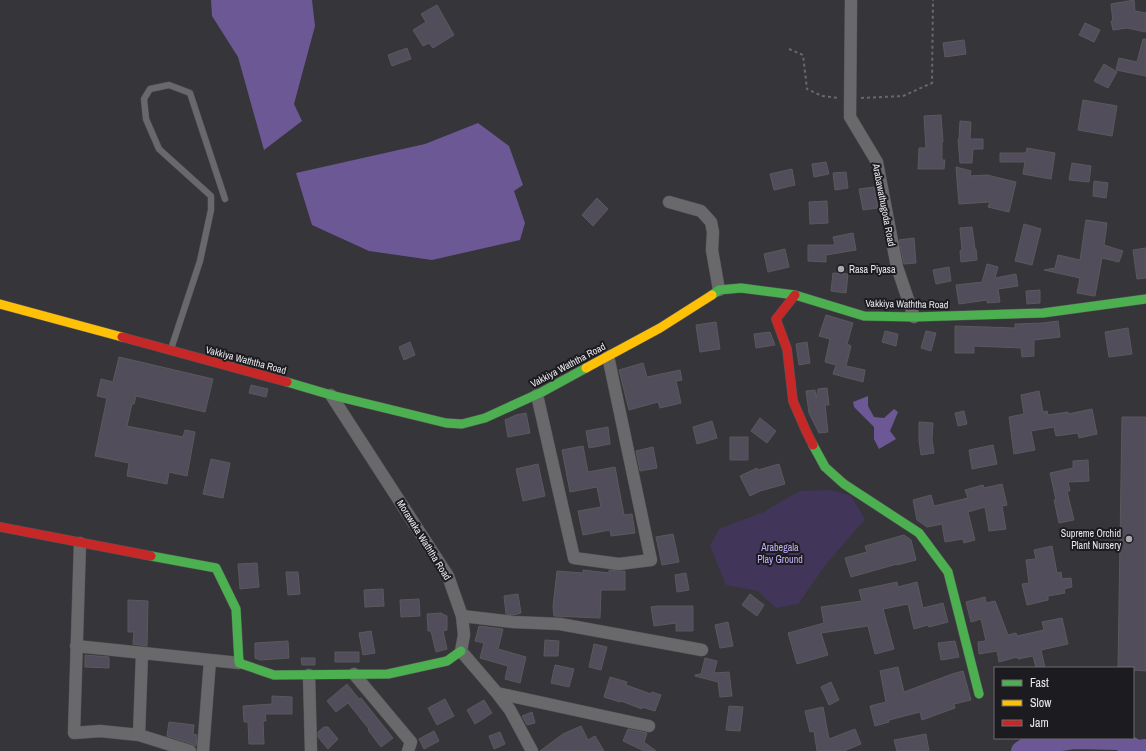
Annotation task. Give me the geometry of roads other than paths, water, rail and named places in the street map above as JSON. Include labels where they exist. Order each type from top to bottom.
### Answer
[{"type":"street","name":"Arabawathugoda Road","points":[[851,0],[850,117],[877,162],[897,267],[914,317]]},
{"type":"street","points":[[669,202],[701,211],[711,222],[713,232],[712,250],[718,290]]},
{"type":"street","name":"Vakkiya Waththa Road","points":[[0,304],[331,395],[446,423],[462,424],[485,418],[537,395],[660,328],[718,290],[741,288],[795,295],[864,316],[914,317],[1043,313],[1146,300]]},
{"type":"street","points":[[795,295],[776,319],[787,349],[793,401],[806,432],[825,467],[844,484],[919,533],[948,572],[979,694]]},
{"type":"street","points":[[537,395],[574,558],[619,564],[651,560],[608,356]]},
{"type":"street","name":"Morawaka Waththa Road","points":[[331,395],[448,576],[462,616],[464,635],[461,651]]},
{"type":"street","points":[[0,527],[216,568],[236,609],[239,663]]},
{"type":"street","points":[[80,543],[74,733],[100,730],[139,736],[190,751]]},
{"type":"street","points":[[462,616],[513,622],[560,624],[702,650]]},
{"type":"street","points":[[76,646],[239,663],[274,675],[388,674],[447,661],[461,651],[510,710],[532,751]]},
{"type":"street","points":[[139,736],[142,653]]},
{"type":"street","points":[[203,751],[210,660]]},
{"type":"street","points":[[354,674],[411,742],[408,751]]},
{"type":"street","points":[[309,675],[311,751]]},
{"type":"street","points":[[497,693],[649,726]]},
{"type":"lane","points":[[170,350],[200,261],[211,210],[211,196],[159,149],[146,119],[144,99],[150,89],[169,85],[190,93],[225,198]]},
{"type":"waterway","points":[[1021,751],[1029,746],[1074,739],[1119,740],[1137,750],[1146,749]]},
{"type":"place","name":"Rasa Piyasa","points":[[841,269]]},
{"type":"place","name":"Supreme Orchid Plant Nursery","points":[[1129,539]]},
{"type":"park label","name":"Arabegala Play Ground","points":[[780,552]]}]
